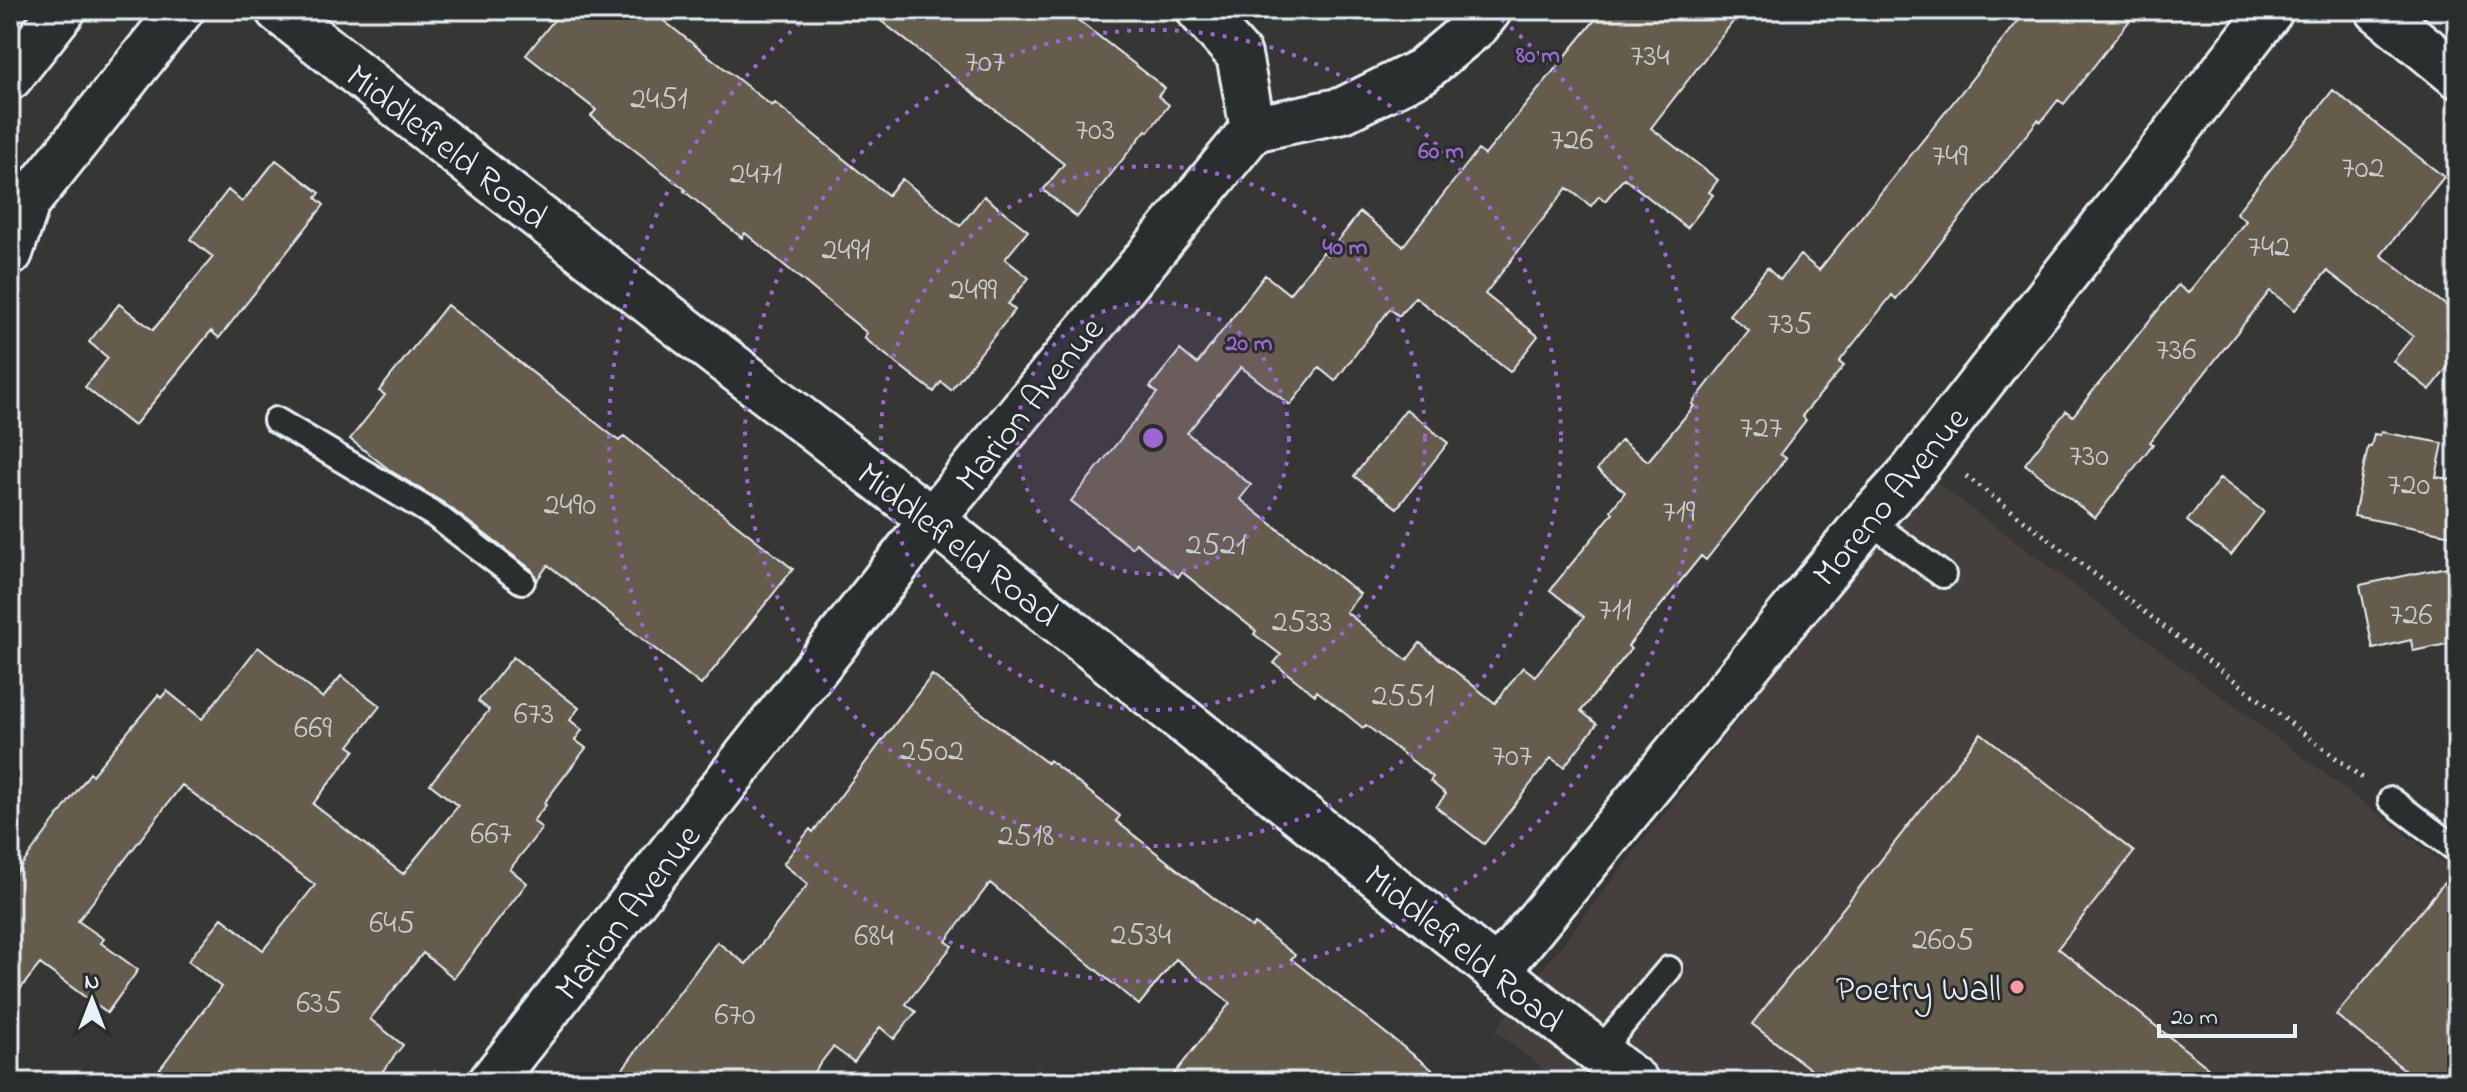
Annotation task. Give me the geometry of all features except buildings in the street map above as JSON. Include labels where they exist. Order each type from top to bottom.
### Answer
[{"type":"street","points":[[10,77],[63,10]]},
{"type":"street","points":[[10,253],[19,212],[181,10]]},
{"type":"street","name":"Middlefield Road","points":[[278,10],[473,166],[932,520],[1636,1082]]},
{"type":"street","points":[[1199,10],[1239,55],[1253,129],[1343,110],[1422,71],[1478,24],[1489,10]]},
{"type":"street","name":"Moreno Avenue","points":[[1496,972],[1930,449],[2271,10]]},
{"type":"street","points":[[2378,10],[2457,75]]},
{"type":"street","name":"Marion Avenue","points":[[491,1082],[932,520],[1253,129]]},
{"type":"lane","points":[[276,420],[435,515],[522,581]]},
{"type":"lane","points":[[1868,520],[1943,575]]},
{"type":"lane","points":[[2391,800],[2457,850]]},
{"type":"lane","points":[[1598,1053],[1669,969]]},
{"type":"path","points":[[1930,449],[2391,800]]},
{"type":"shaded area","points":[[1928,476],[2457,873],[2457,1082],[1559,1082],[1495,1030]]},
{"type":"place","name":"Poetry Wall","points":[[2017,987]]}]
